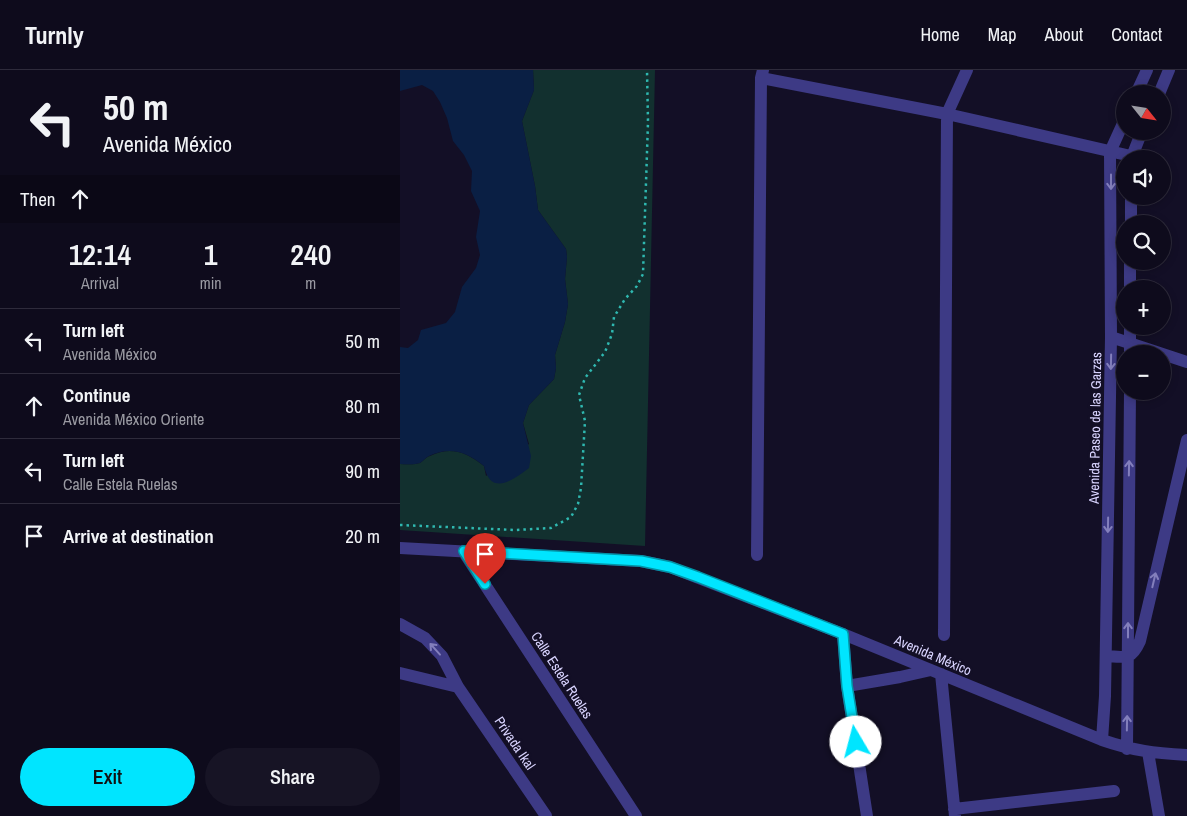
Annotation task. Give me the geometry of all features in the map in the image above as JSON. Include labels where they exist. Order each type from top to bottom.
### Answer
[{"type":"street","points":[[944,635],[947,114],[967,70]]},
{"type":"street","points":[[1140,85],[1147,70]]},
{"type":"street","points":[[1162,85],[1169,70]]},
{"type":"street","points":[[757,556],[762,74],[947,114],[1116,154]]},
{"type":"street","name":"Avenida Paseo de las Garzas","points":[[1102,740],[1106,656],[1111,337],[1110,152],[1116,139]]},
{"type":"street","points":[[1111,337],[1125,345]]},
{"type":"street","points":[[1171,358],[1187,362]]},
{"type":"street","points":[[1127,749],[1130,400]]},
{"type":"street","points":[[1106,656],[1128,657],[1133,654],[1140,641],[1187,440]]},
{"type":"street","name":"Avenida México","points":[[400,548],[641,561],[670,567],[843,634],[1102,740],[1127,749],[1187,755]]},
{"type":"street","name":"Calle Estela Ruelas","points":[[464,551],[636,816]]},
{"type":"street","points":[[1128,597],[1150,598]]},
{"type":"street","name":"Privada Ikal","points":[[400,624],[425,638],[442,656],[458,687],[546,816]]},
{"type":"street","points":[[843,634],[847,686],[867,816]]},
{"type":"street","points":[[847,686],[936,672],[954,812],[1114,791]]},
{"type":"street","points":[[400,673],[458,687]]},
{"type":"street","points":[[1148,752],[1159,816]]},
{"type":"path","points":[[400,524],[515,530],[551,528],[571,518],[578,504],[581,488],[585,421],[579,395],[585,378],[605,352],[612,334],[614,317],[625,299],[637,286],[643,274],[648,122],[647,70]]},
{"type":"green space","points":[[533,70],[655,70],[645,546],[400,530],[400,464],[418,464],[427,457],[445,451],[452,451],[465,454],[484,466],[486,476],[529,444],[523,423],[529,405],[554,379],[556,368],[555,355],[565,322],[568,304],[565,279],[567,257],[566,249],[538,210],[522,121],[534,90]]},
{"type":"water","points":[[400,70],[533,70],[534,90],[522,121],[538,210],[566,249],[565,279],[568,304],[565,322],[555,355],[556,368],[554,379],[529,405],[523,423],[531,456],[529,468],[510,481],[503,483],[492,481],[487,475],[484,466],[471,457],[458,452],[444,451],[428,457],[420,463],[400,464],[400,347],[408,348],[418,340],[421,330],[446,323],[455,312],[462,287],[476,268],[480,255],[476,237],[480,211],[471,191],[472,171],[464,155],[453,141],[447,118],[440,102],[433,91],[422,85],[400,91]]},
{"type":"route","points":[[485,584],[464,551],[641,561],[670,567],[698,577],[843,634],[847,686],[856,742]]}]
